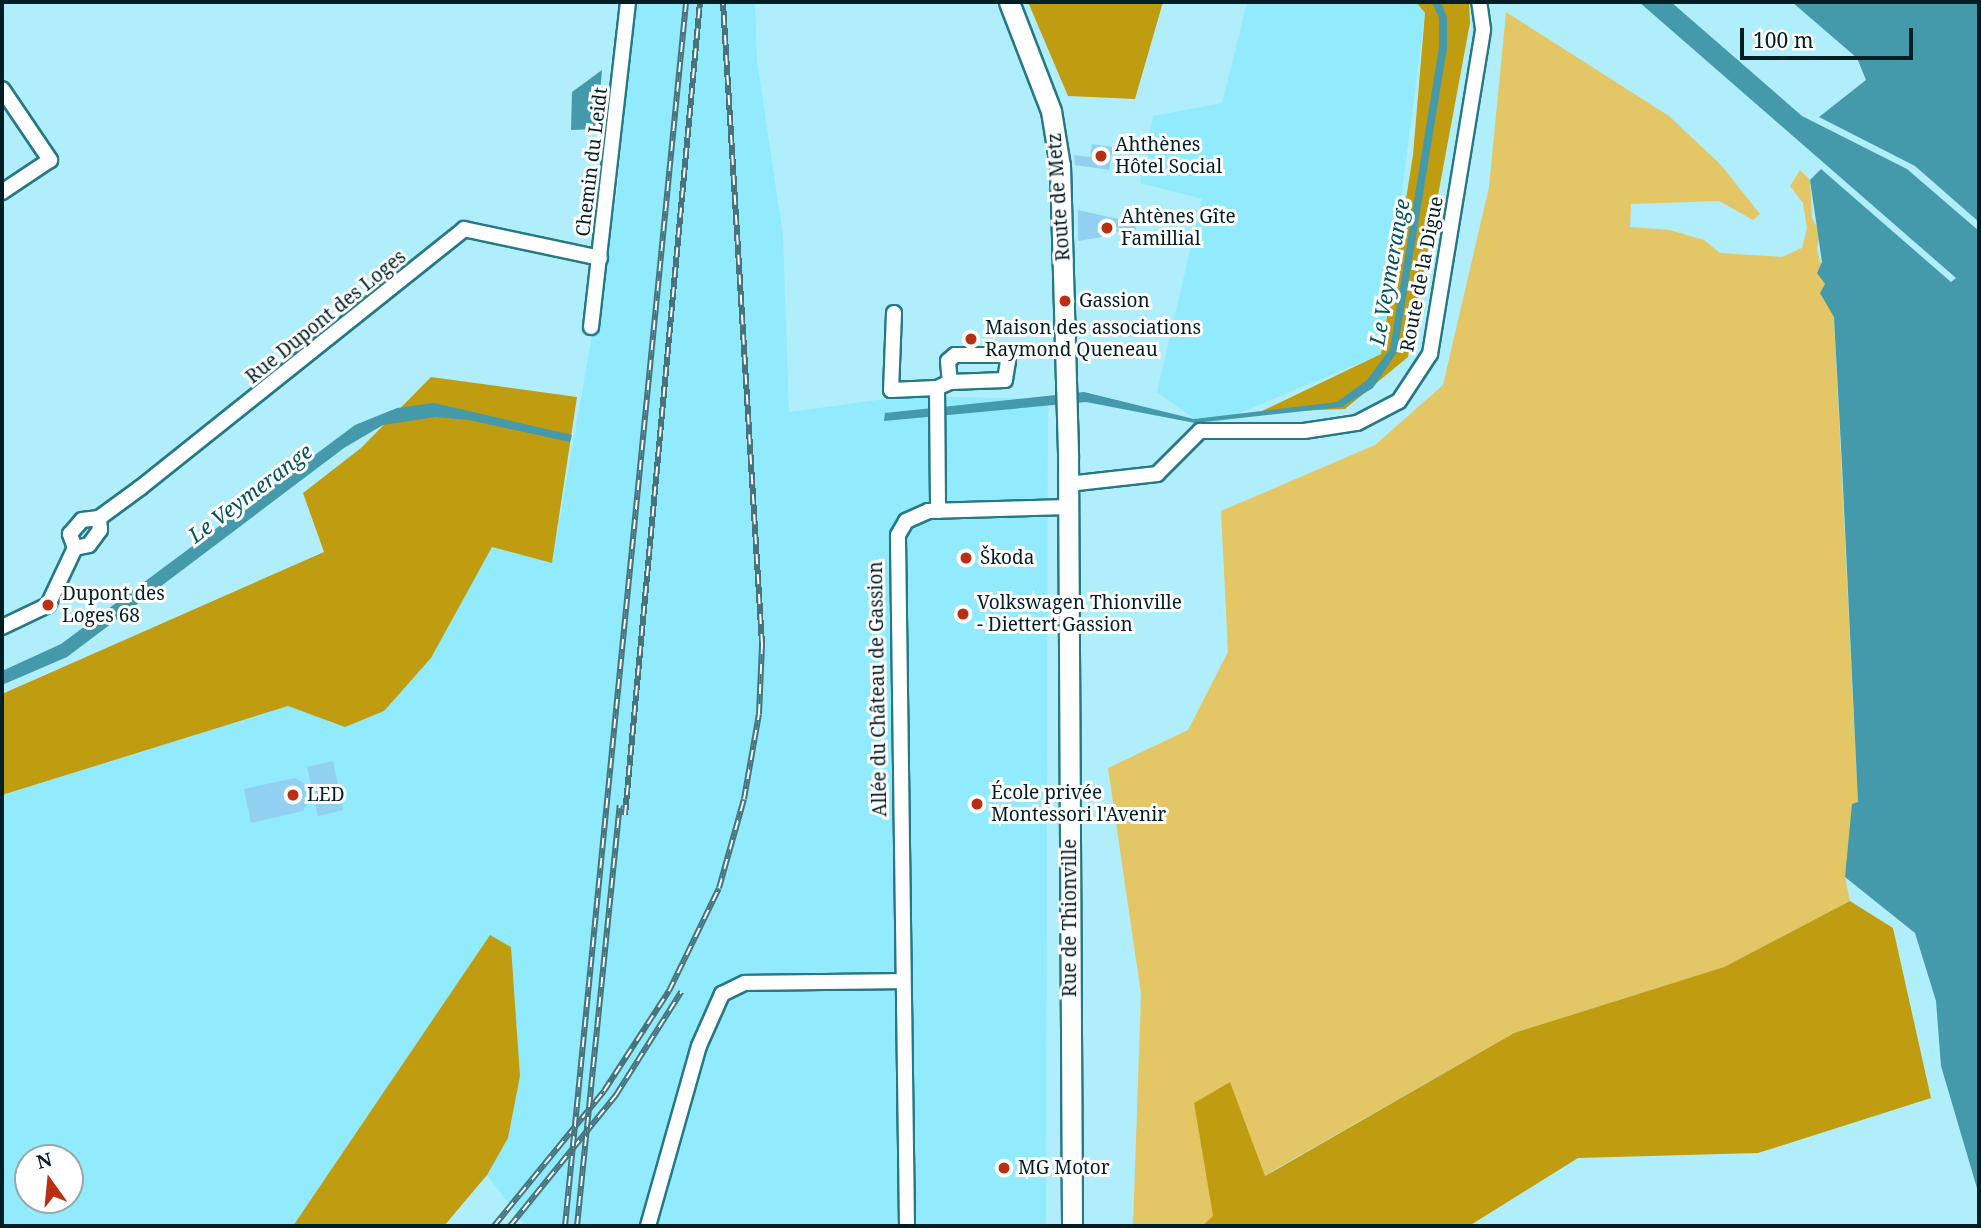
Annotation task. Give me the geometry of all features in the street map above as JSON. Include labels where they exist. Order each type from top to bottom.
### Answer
[{"type":"main road","name":"Route de Metz","points":[[1009,2],[1051,111],[1058,156],[1068,484]]},
{"type":"main road","name":"Rue de Thionville","points":[[1068,484],[1072,1226]]},
{"type":"street","name":"Chemin du Leidt","points":[[591,327],[628,2]]},
{"type":"street","name":"Route de la Digue","points":[[1068,484],[1157,474],[1200,431],[1304,431],[1357,423],[1399,401],[1430,355],[1483,29],[1479,2]]},
{"type":"street","points":[[2,89],[50,160],[2,192]]},
{"type":"street","name":"Rue Dupont des Loges","points":[[2,627],[48,606],[75,548],[70,534],[82,520],[99,518],[297,368],[464,229],[600,258]]},
{"type":"street","points":[[894,313],[891,390],[944,385],[938,404],[938,511]]},
{"type":"street","name":"Allée du Château de Gassion","points":[[907,1226],[895,548],[906,521],[938,511],[1068,507]]},
{"type":"street","name":"Rue Dupont des Loges","points":[[75,548],[89,545],[100,530],[99,518]]},
{"type":"street","points":[[648,1226],[699,1046],[722,993],[745,983],[902,981]]},
{"type":"shaded area","points":[[634,2],[755,2],[757,61],[783,235],[789,412],[907,396],[1048,399],[1046,1226],[526,1226],[487,1175],[508,1138],[490,935],[293,1226],[2,1226],[2,795],[288,706],[345,727],[431,658],[492,547],[552,563],[617,192]]},
{"type":"shaded area","points":[[1028,2],[1163,2],[1135,99],[1068,96]]},
{"type":"shaded area","points":[[1247,2],[1416,2],[1425,13],[1381,354],[1206,427],[1157,392],[1202,199],[1140,183],[1153,116],[1222,103]]},
{"type":"shaded area","points":[[1416,2],[1469,2],[1470,23],[1408,357],[1345,409],[1260,412],[1381,354],[1413,155],[1425,13]]},
{"type":"shaded area","points":[[1432,2],[1441,2],[1447,18],[1447,48],[1397,352],[1373,388],[1342,407],[1195,423],[1086,402],[884,421],[885,413],[1084,392],[1194,419],[1337,402],[1367,380],[1390,349],[1439,47],[1439,18]]},
{"type":"shaded area","points":[[1639,2],[1671,2],[1802,116],[1907,169],[1979,231],[1979,1195],[1941,1066],[1936,1001],[1915,933],[1845,877],[1852,804],[1858,802],[1842,465],[1834,317],[1820,293],[1825,284],[1817,273],[1822,262],[1810,180],[1821,169],[1951,282],[1956,278]]},
{"type":"shaded area","points":[[1792,2],[1979,2],[1979,222],[1915,166],[1819,117],[1866,80],[1857,58]]},
{"type":"shaded area","points":[[1506,12],[1669,116],[1721,165],[1760,214],[1753,220],[1719,201],[1631,204],[1630,227],[1670,230],[1704,240],[1720,253],[1782,257],[1802,248],[1807,228],[1803,203],[1790,186],[1800,170],[1810,180],[1812,218],[1820,233],[1817,249],[1834,317],[1858,802],[1845,877],[1850,901],[1724,967],[1514,1033],[1264,1176],[1229,1083],[1194,1103],[1214,1216],[1202,1226],[1133,1226],[1141,994],[1108,768],[1188,730],[1228,652],[1221,511],[1375,445],[1443,385],[1489,187]]},
{"type":"shaded area","points":[[602,70],[597,129],[571,130],[572,92]]},
{"type":"shaded area","points":[[431,377],[577,397],[552,563],[492,547],[431,658],[384,711],[345,727],[288,706],[2,795],[2,694],[324,552],[303,493],[361,448]]},
{"type":"shaded area","points":[[434,403],[572,435],[570,442],[469,420],[435,417],[383,425],[344,448],[67,657],[2,685],[2,671],[61,644],[355,425],[397,408]]},
{"type":"shaded area","points":[[1850,901],[1893,928],[1931,1098],[1758,1153],[1578,1158],[1469,1226],[1202,1226],[1213,1216],[1194,1103],[1230,1082],[1265,1176],[1514,1033],[1724,967]]},
{"type":"shaded area","points":[[490,935],[511,947],[520,1076],[508,1138],[487,1175],[444,1226],[293,1226]]},
{"type":"building","name":"Ahthènes Hôtel Social","points":[[1092,144],[1113,147],[1109,170],[1075,165],[1074,155],[1090,157]]},
{"type":"building","name":"Ahtènes Gîte Famillial","points":[[1078,210],[1136,223],[1135,233],[1102,230],[1102,237],[1078,241]]},
{"type":"building","name":"LED","points":[[333,761],[343,810],[318,816],[313,795],[303,811],[251,823],[244,789],[295,778],[312,788],[307,767]]},
{"type":"railway","points":[[565,1226],[686,2]]},
{"type":"railway","points":[[625,815],[700,2]]},
{"type":"railway","points":[[494,1226],[604,1091],[669,991],[719,888],[744,799],[759,714],[762,644],[723,2]]},
{"type":"railway","points":[[577,1226],[620,805]]},
{"type":"railway","points":[[510,1226],[616,1095],[681,992]]},
{"type":"place","name":"Ahthènes Hôtel Social","points":[[1101,156]]},
{"type":"place","name":"Ahtènes Gîte Famillial","points":[[1107,228]]},
{"type":"place","name":"Gassion","points":[[1065,301]]},
{"type":"place","name":"Maison des associations Raymond Queneau","points":[[971,339]]},
{"type":"place","name":"Škoda","points":[[966,558]]},
{"type":"place","name":"Dupont des Loges 68","points":[[48,605]]},
{"type":"place","name":"Volkswagen Thionville - Diettert Gassion","points":[[963,614]]},
{"type":"place","name":"LED","points":[[293,795]]},
{"type":"place","name":"École privée Montessori l'Avenir","points":[[977,804]]},
{"type":"place","name":"MG Motor","points":[[1004,1168]]},
{"type":"water label","name":"Le Veymerange","points":[[1389,272]]},
{"type":"water label","name":"Le Veymerange","points":[[250,493]]}]
